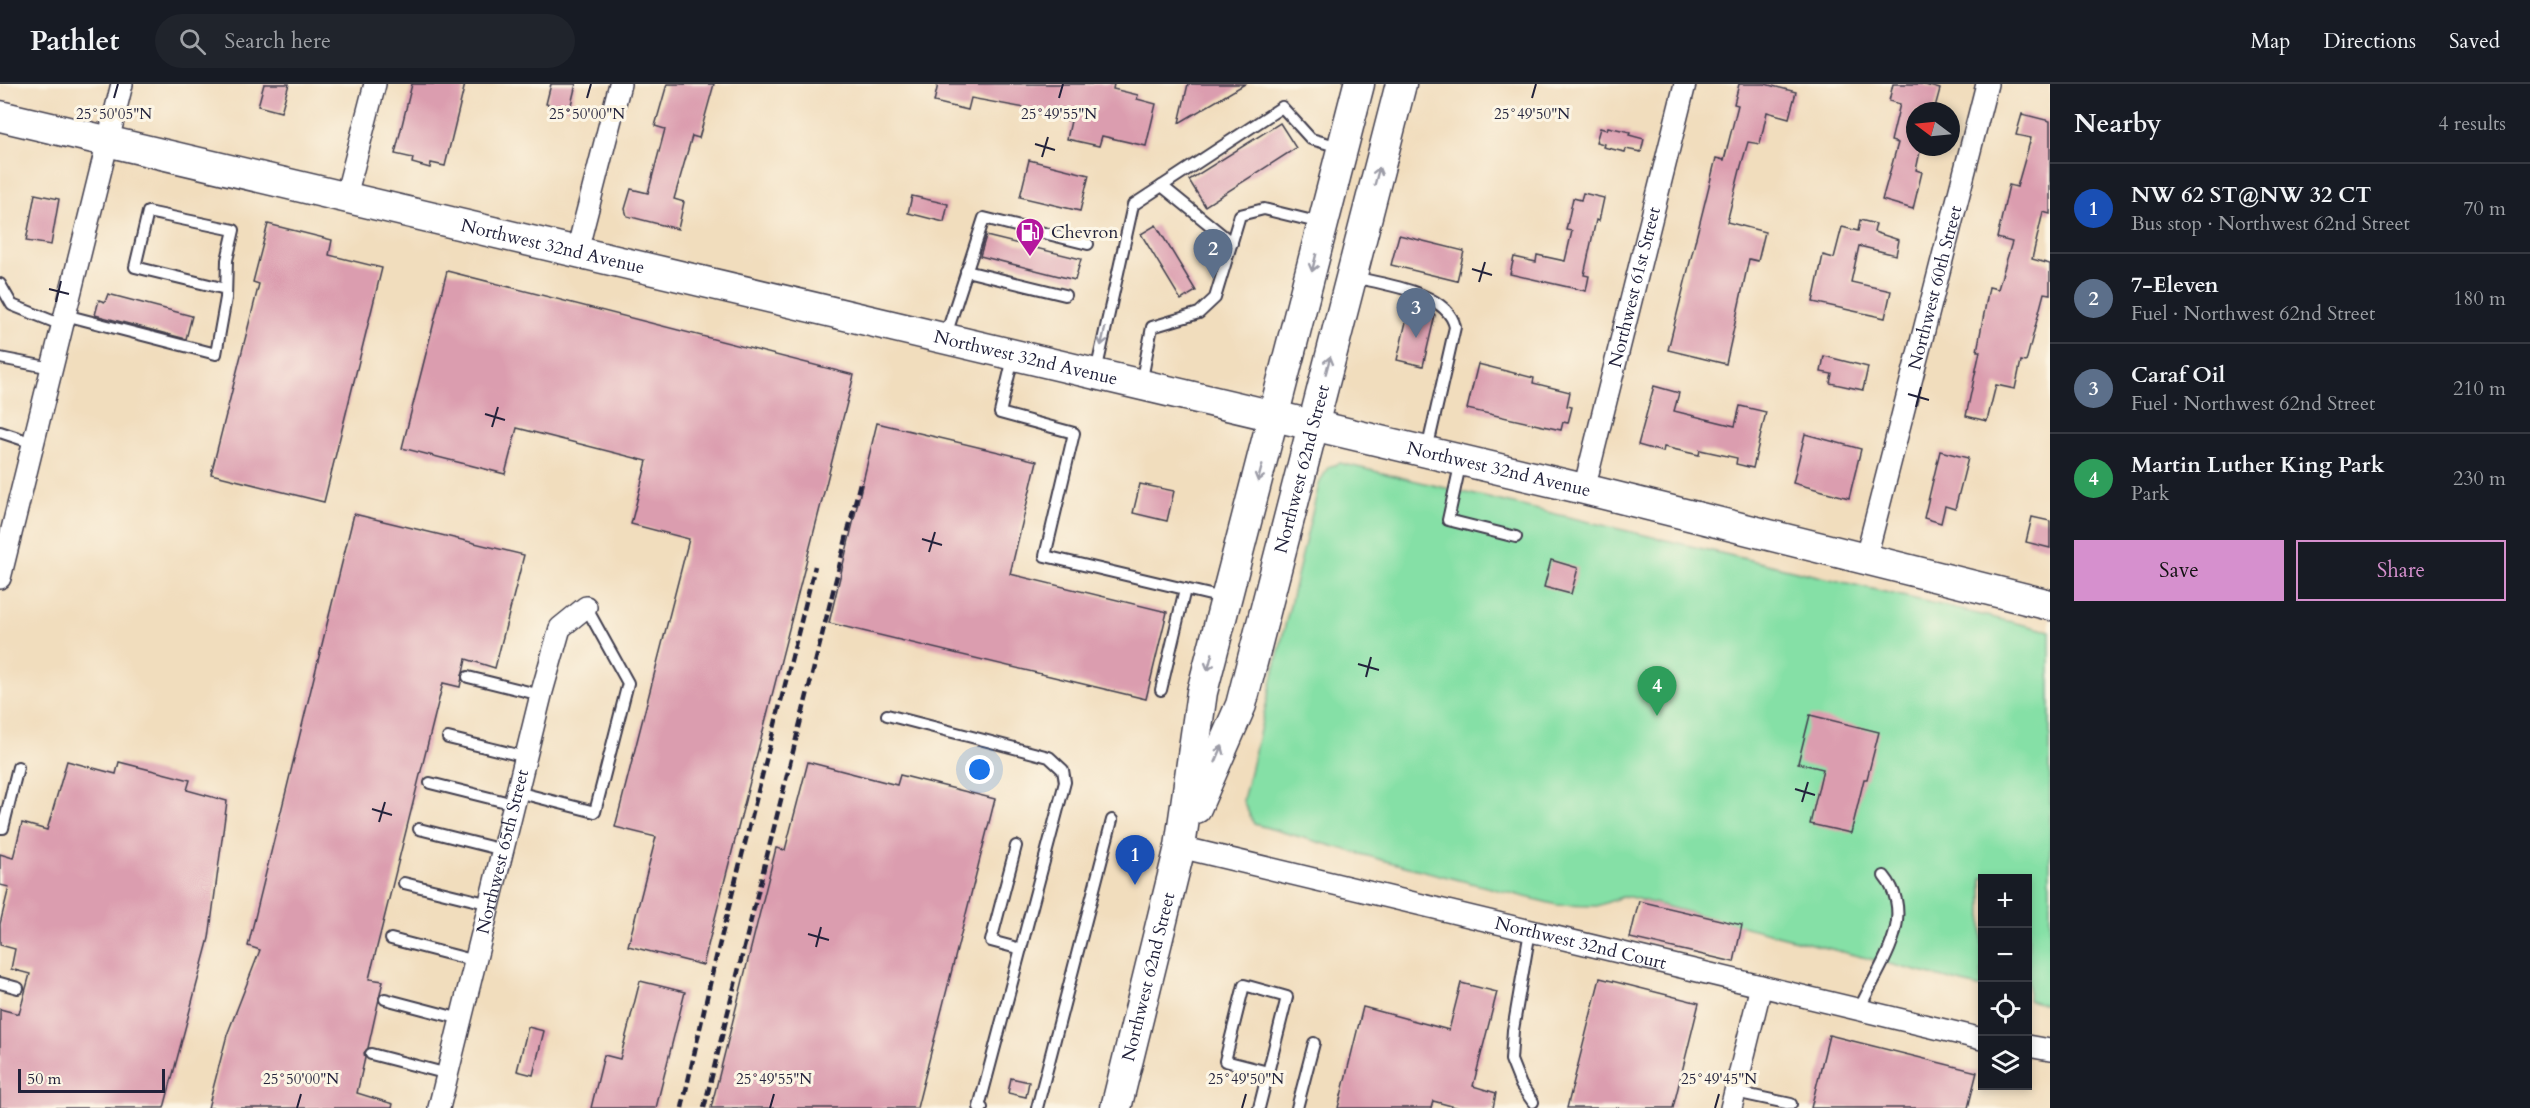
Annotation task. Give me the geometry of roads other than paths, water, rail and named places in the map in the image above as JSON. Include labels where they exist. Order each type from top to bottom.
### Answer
[{"type":"main road","name":"Northwest 62nd Street","points":[[1116,1108],[1180,847],[1202,692],[1359,84]]},
{"type":"main road","name":"Northwest 62nd Street","points":[[1180,847],[1241,705],[1401,84]]},
{"type":"main road","name":"Northwest 32nd Avenue","points":[[0,116],[1584,489],[1865,561],[2050,605]]},
{"type":"street","points":[[0,578],[7,520],[33,443],[122,84]]},
{"type":"street","points":[[346,196],[375,84]]},
{"type":"street","points":[[577,251],[620,84]]},
{"type":"street","name":"Northwest 61st Street","points":[[1584,489],[1685,84]]},
{"type":"street","name":"Northwest 60th Street","points":[[1865,561],[1987,84]]},
{"type":"street","name":"Northwest 65th Street","points":[[440,1108],[541,695],[560,628],[586,607]]},
{"type":"street","name":"Northwest 32nd Court","points":[[1180,847],[1978,1038]]},
{"type":"street","points":[[1733,1100],[1761,986]]},
{"type":"street","points":[[2032,1047],[2050,1050]]},
{"type":"lane","points":[[1095,373],[1133,205],[1282,107],[1311,139],[1343,148]]},
{"type":"lane","points":[[1162,186],[1232,243]]},
{"type":"lane","points":[[1141,384],[1152,327],[1199,313],[1215,298],[1240,215],[1264,209],[1324,223]]},
{"type":"lane","points":[[0,284],[12,305],[63,320],[216,354],[226,289],[227,260],[234,230],[148,212],[135,267],[226,289]]},
{"type":"lane","points":[[945,338],[984,218],[1088,244]]},
{"type":"lane","points":[[966,271],[1065,295]]},
{"type":"lane","points":[[1351,276],[1420,294],[1442,306],[1454,318],[1455,327],[1426,453]]},
{"type":"lane","points":[[1014,354],[1000,413],[1074,433],[1045,556],[1227,599]]},
{"type":"lane","points":[[0,357],[52,368]]},
{"type":"lane","points":[[0,432],[33,443]]},
{"type":"lane","points":[[1461,461],[1448,520],[1516,537]]},
{"type":"lane","points":[[1161,690],[1185,589]]},
{"type":"lane","points":[[430,783],[595,812],[628,683],[586,607]]},
{"type":"lane","points":[[468,677],[541,695]]},
{"type":"lane","points":[[887,716],[1049,757],[1063,770],[1065,782],[980,1108]]},
{"type":"lane","points":[[448,738],[526,757]]},
{"type":"lane","points":[[0,828],[3,828],[18,766]]},
{"type":"lane","points":[[1037,1108],[1113,820]]},
{"type":"lane","points":[[419,829],[503,850]]},
{"type":"lane","points":[[1016,846],[991,941],[1021,949]]},
{"type":"lane","points":[[1859,1010],[1887,955],[1898,916],[1898,900],[1893,887],[1884,876]]},
{"type":"lane","points":[[404,882],[490,904]]},
{"type":"lane","points":[[1530,931],[1513,1030],[1511,1060],[1521,1084],[1533,1102]]},
{"type":"lane","points":[[391,939],[476,961]]},
{"type":"lane","points":[[0,983],[18,988]]},
{"type":"lane","points":[[1259,1108],[1268,1072],[1287,996],[1244,985],[1225,1060],[1268,1072]]},
{"type":"lane","points":[[385,999],[461,1019]]},
{"type":"lane","points":[[1297,1108],[1314,1043]]},
{"type":"lane","points":[[371,1054],[448,1074]]},
{"type":"lane","points":[[1733,1100],[1791,1104]]},
{"type":"railway","points":[[704,1108],[861,479]]},
{"type":"railway","points":[[682,1108],[714,966],[815,566]]},
{"type":"place","name":"Chevron","points":[[1030,258]]},
{"type":"place","name":"7-Eleven","points":[[1213,279]]},
{"type":"place","name":"Caraf Oil","points":[[1416,338]]},
{"type":"place","name":"Martin Luther King Park","points":[[1657,716]]},
{"type":"place","name":"NW 62 ST@NW 32 CT","points":[[1135,885]]}]
